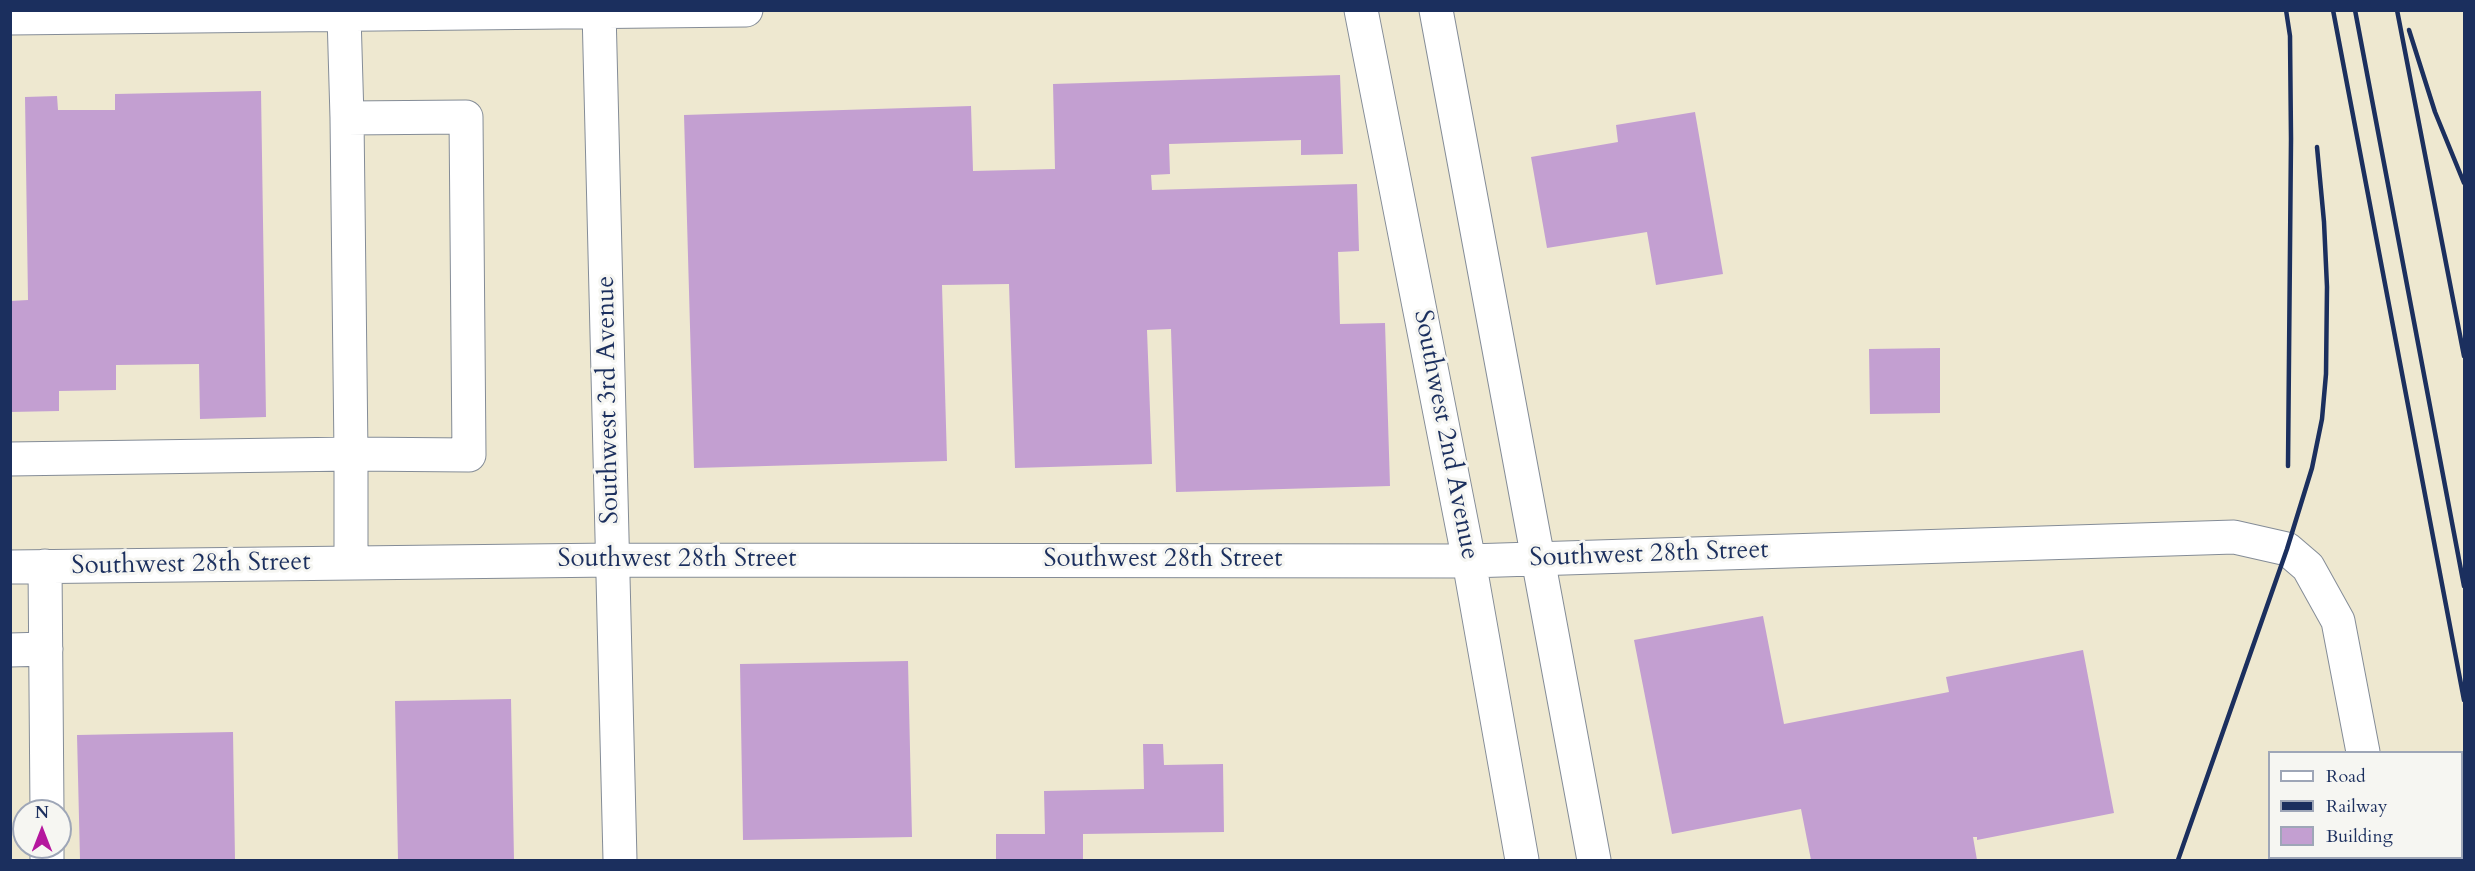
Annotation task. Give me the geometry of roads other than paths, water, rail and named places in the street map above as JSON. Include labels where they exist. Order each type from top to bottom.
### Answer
[{"type":"street","points":[[10,18],[746,10]]},
{"type":"street","name":"Southwest 2nd Avenue","points":[[1362,10],[1469,561],[1522,861]]},
{"type":"street","points":[[1436,10],[1594,861]]},
{"type":"street","name":"Southwest 3rd Avenue","points":[[599,11],[620,861]]},
{"type":"street","points":[[344,15],[351,563]]},
{"type":"street","points":[[10,459],[351,454],[469,455],[466,117],[347,118]]},
{"type":"street","name":"Southwest 28th Street","points":[[10,567],[613,560],[1469,561],[2234,537],[2287,549],[2308,567],[2338,621],[2363,751]]},
{"type":"street","points":[[45,566],[47,799]]},
{"type":"street","points":[[10,650],[46,649]]},
{"type":"railway","points":[[2286,10],[2290,36],[2291,139],[2288,466]]},
{"type":"railway","points":[[2333,10],[2464,700]]},
{"type":"railway","points":[[2355,10],[2464,586]]},
{"type":"railway","points":[[2397,10],[2464,356]]},
{"type":"railway","points":[[2409,30],[2435,112],[2464,183]]},
{"type":"railway","points":[[2178,860],[2287,549],[2312,468],[2322,419],[2326,374],[2327,287],[2317,147]]}]
